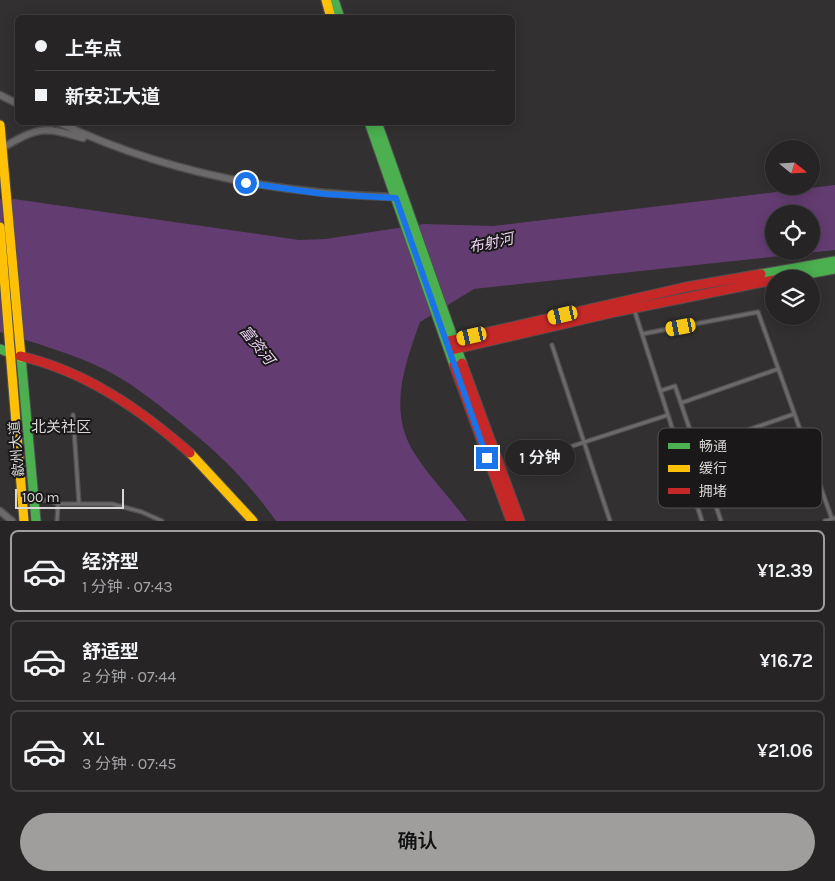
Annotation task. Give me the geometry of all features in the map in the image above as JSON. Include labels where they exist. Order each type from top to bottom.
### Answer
[{"type":"main road","points":[[326,0],[330,15]]},
{"type":"main road","points":[[334,0],[339,15]]},
{"type":"main road","points":[[0,125],[5,184],[13,348]]},
{"type":"main road","points":[[370,125],[396,198],[406,215]]},
{"type":"main road","points":[[378,125],[406,215],[511,521]]},
{"type":"main road","points":[[0,228],[13,348]]},
{"type":"main road","points":[[451,345],[686,287],[835,261]]},
{"type":"main road","points":[[820,271],[835,268]]},
{"type":"main road","points":[[451,345],[765,282]]},
{"type":"main road","points":[[451,345],[520,521]]},
{"type":"main road","points":[[0,349],[13,348]]},
{"type":"main road","name":"歙州大道","points":[[13,348],[20,356],[36,521]]},
{"type":"main road","name":"歙州大道","points":[[13,348],[24,521]]},
{"type":"main road","points":[[20,356],[63,369],[92,383],[148,420],[206,468],[254,521]]},
{"type":"street","points":[[0,95],[15,102]]},
{"type":"street","points":[[64,125],[101,143]]},
{"type":"street","points":[[2,148],[29,132],[44,129],[101,143],[174,167],[246,183],[324,194],[396,198]]},
{"type":"street","points":[[0,511],[12,521]]},
{"type":"lane","points":[[634,308],[672,428]]},
{"type":"lane","points":[[642,334],[758,312],[799,428]]},
{"type":"lane","points":[[552,345],[610,521]]},
{"type":"lane","points":[[681,403],[778,369]]},
{"type":"lane","points":[[660,391],[675,386],[689,428]]},
{"type":"lane","points":[[754,428],[794,414]]},
{"type":"lane","points":[[73,415],[79,503]]},
{"type":"lane","points":[[517,464],[668,415]]},
{"type":"lane","points":[[822,490],[833,518],[826,521]]},
{"type":"lane","points":[[34,500],[48,500],[58,504],[79,503],[122,506],[162,521]]},
{"type":"lane","points":[[57,521],[58,504]]},
{"type":"lane","points":[[698,508],[702,521]]},
{"type":"lane","points":[[716,508],[721,521]]},
{"type":"water","points":[[835,185],[835,250],[820,252],[820,205],[765,205],[765,258],[474,289],[420,322],[405,370],[400,403],[401,419],[413,451],[467,521],[276,521],[252,490],[227,463],[186,427],[138,390],[91,363],[0,332],[0,199],[11,201],[14,199],[299,240],[326,239],[424,224],[493,226],[765,193],[765,195],[820,195],[820,187]]},
{"type":"traffic: fast","points":[[334,0],[339,15]]},
{"type":"traffic: fast","points":[[370,125],[454,365]]},
{"type":"traffic: fast","points":[[378,125],[462,363]]},
{"type":"traffic: fast","points":[[761,274],[835,261]]},
{"type":"traffic: fast","points":[[820,272],[835,269]]},
{"type":"traffic: fast","points":[[0,349],[10,353]]},
{"type":"traffic: fast","points":[[21,357],[36,521]]},
{"type":"traffic: slow","points":[[326,0],[330,15]]},
{"type":"traffic: slow","points":[[0,125],[21,357]]},
{"type":"traffic: slow","points":[[0,227],[24,521]]},
{"type":"traffic: slow","points":[[190,453],[253,521]]},
{"type":"traffic: jam","points":[[449,341],[686,287],[761,274]]},
{"type":"traffic: jam","points":[[451,350],[615,312],[765,282]]},
{"type":"traffic: jam","points":[[20,356],[67,371],[111,394],[151,421],[190,453]]},
{"type":"traffic: jam","points":[[462,363],[520,521]]},
{"type":"traffic: jam","points":[[454,365],[511,521]]},
{"type":"district","name":"北关社区","points":[[61,427]]},
{"type":"route","points":[[246,183],[324,194],[396,198],[487,458]]},
{"type":"water label","name":"布射河","points":[[491,243]]},
{"type":"water label","name":"富资河","points":[[257,345]]}]
